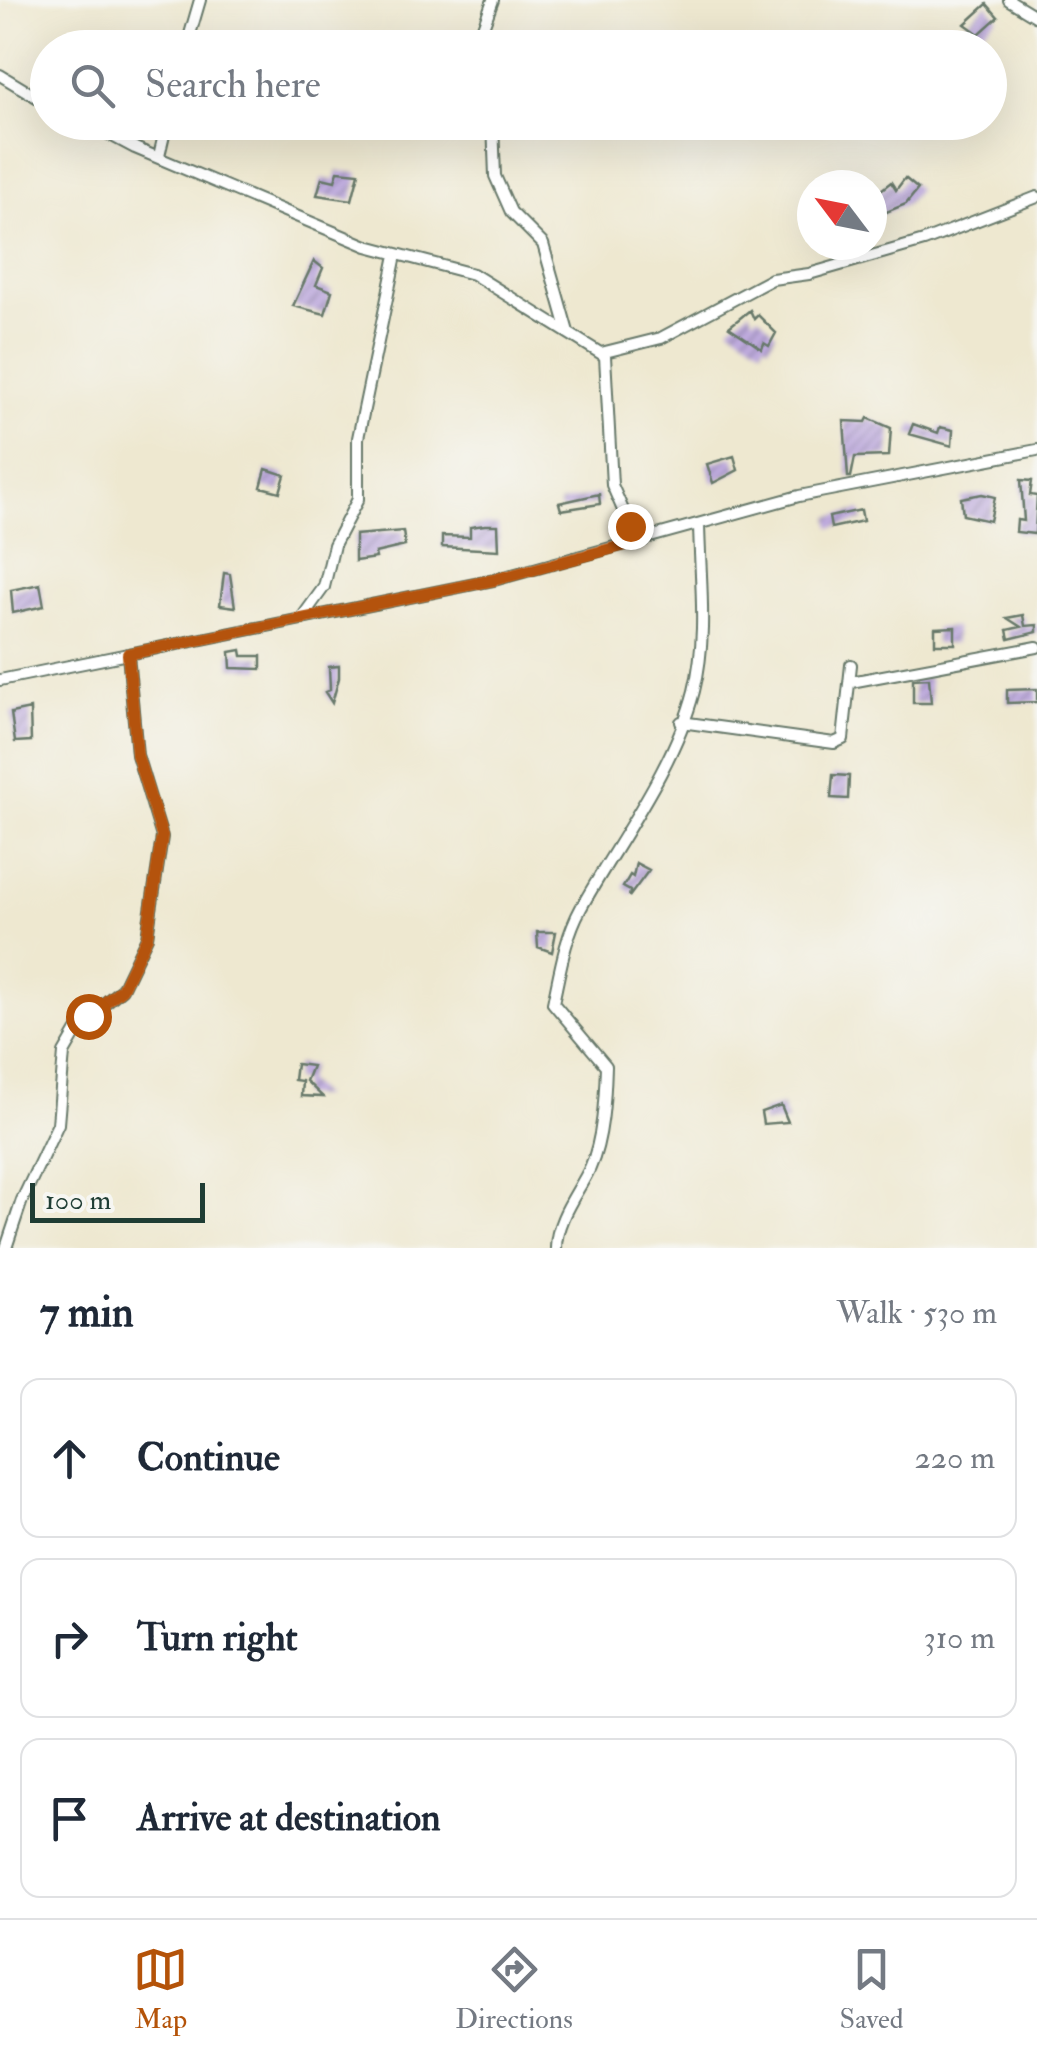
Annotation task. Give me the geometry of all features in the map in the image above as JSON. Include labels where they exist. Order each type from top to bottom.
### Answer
[{"type":"street","points":[[191,30],[200,0]]},
{"type":"street","points":[[482,30],[494,0]]},
{"type":"street","points":[[1009,0],[1037,18]]},
{"type":"street","points":[[0,75],[30,93]]},
{"type":"street","points":[[125,140],[309,222],[396,255],[473,274],[601,353],[606,362],[604,404],[612,485],[630,526],[644,540]]},
{"type":"street","points":[[160,156],[163,140]]},
{"type":"street","points":[[494,140],[495,176],[512,212],[543,244],[569,333]]},
{"type":"street","points":[[601,353],[660,338],[772,279],[809,274],[924,241],[1037,197]]},
{"type":"street","points":[[303,616],[324,587],[334,545],[358,498],[358,438],[396,255]]},
{"type":"street","points":[[0,680],[494,580],[799,496],[1037,450]]},
{"type":"street","points":[[556,1248],[572,1199],[591,1166],[606,1094],[606,1066],[553,1003],[564,950],[580,910],[639,815],[693,695],[703,645],[699,524]]},
{"type":"street","points":[[851,682],[1037,646]]},
{"type":"street","points":[[6,1248],[22,1200],[58,1124],[64,1053],[82,1022],[122,989],[147,937],[162,836],[137,755],[128,654]]},
{"type":"street","points":[[681,722],[834,744],[843,739],[852,666]]},
{"type":"building","points":[[987,4],[998,17],[983,30],[973,30],[965,24]]},
{"type":"building","points":[[338,171],[359,173],[352,200],[317,195],[322,178],[335,181]]},
{"type":"building","points":[[905,178],[918,189],[906,204],[887,212],[887,185],[891,182],[896,190]]},
{"type":"building","points":[[314,261],[323,268],[316,285],[332,291],[325,314],[293,306]]},
{"type":"building","points":[[750,310],[754,319],[758,315],[776,333],[769,346],[764,343],[762,349],[729,327]]},
{"type":"building","points":[[868,418],[891,428],[889,456],[855,457],[848,477],[844,421],[866,422]]},
{"type":"building","points":[[913,424],[938,433],[940,427],[953,430],[952,446],[909,434]]},
{"type":"building","points":[[734,456],[738,470],[713,483],[707,464]]},
{"type":"building","points":[[266,469],[285,475],[280,492],[261,487]]},
{"type":"building","points":[[1021,480],[1032,481],[1030,495],[1037,496],[1035,534],[1016,532],[1017,520],[1024,521]]},
{"type":"building","points":[[599,494],[600,504],[561,510],[559,503]]},
{"type":"building","points":[[982,494],[995,497],[990,521],[963,515],[961,498]]},
{"type":"building","points":[[861,510],[863,521],[831,528],[829,517]]},
{"type":"building","points":[[498,525],[499,550],[442,547],[442,536],[470,537],[470,527]]},
{"type":"building","points":[[403,531],[405,546],[375,553],[376,558],[355,561],[355,535]]},
{"type":"building","points":[[224,573],[230,574],[235,607],[220,605]]},
{"type":"building","points":[[40,584],[44,606],[13,613],[11,590]]},
{"type":"building","points":[[1023,615],[1025,626],[1037,625],[1037,632],[1009,639],[1007,630],[1021,627],[1007,618]]},
{"type":"building","points":[[955,627],[955,644],[935,644],[935,628]]},
{"type":"building","points":[[241,650],[242,656],[261,656],[261,669],[231,668],[230,652]]},
{"type":"building","points":[[339,666],[332,703],[325,692],[330,690],[329,667]]},
{"type":"building","points":[[929,678],[931,703],[913,703],[913,679]]},
{"type":"building","points":[[1037,689],[1037,702],[1007,703],[1007,690]]},
{"type":"building","points":[[30,709],[31,741],[15,742],[11,713]]},
{"type":"building","points":[[833,775],[849,776],[848,799],[831,798]]},
{"type":"building","points":[[636,863],[649,870],[629,897],[630,891],[623,887],[630,875],[633,877]]},
{"type":"building","points":[[537,932],[556,932],[552,952],[538,947]]},
{"type":"building","points":[[296,1064],[312,1066],[306,1081],[323,1097],[301,1096],[302,1081],[294,1080]]},
{"type":"building","points":[[781,1105],[788,1122],[763,1124],[761,1112]]},
{"type":"route","points":[[88,1016],[122,989],[140,955],[147,937],[162,836],[137,755],[128,654],[494,580],[644,540],[630,526]]}]
